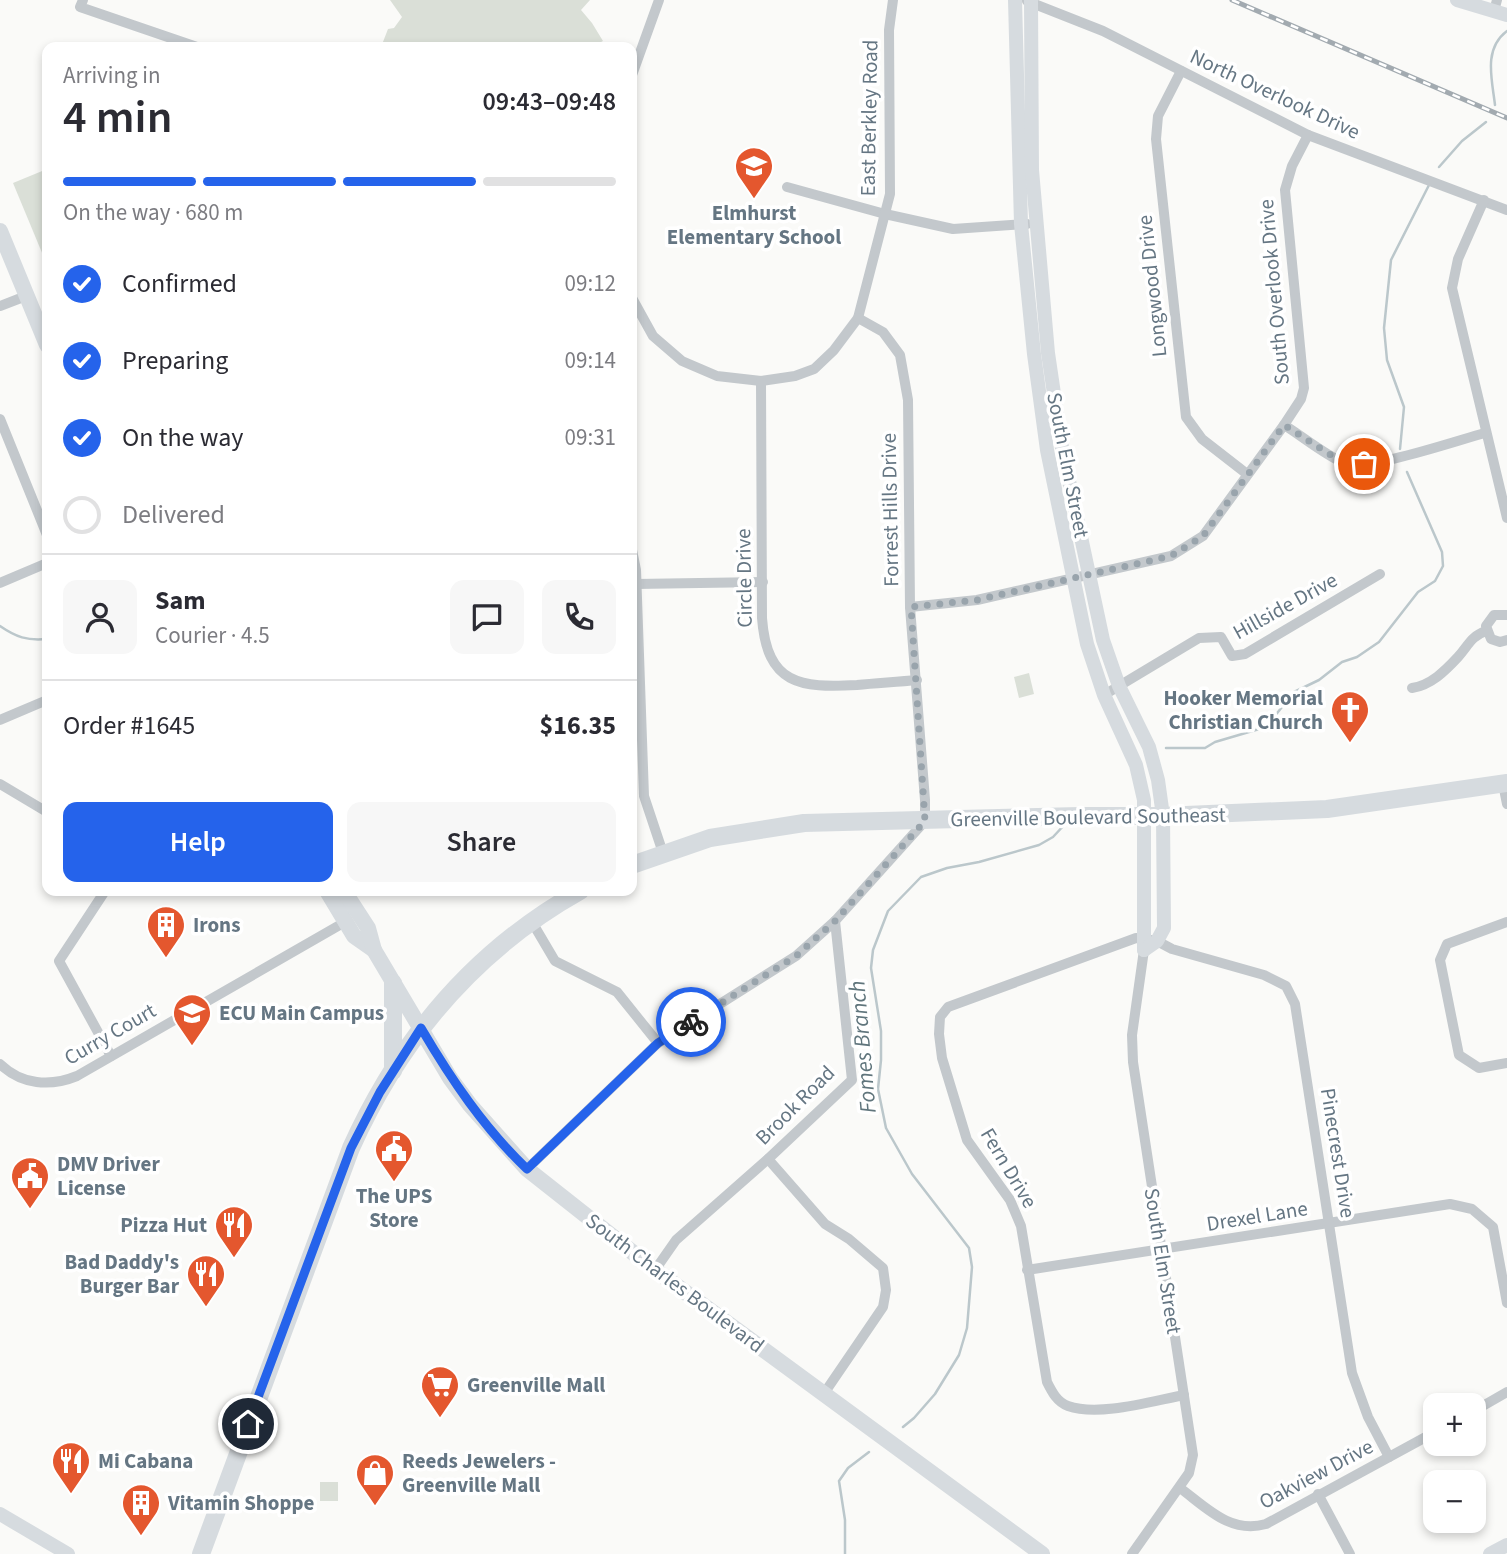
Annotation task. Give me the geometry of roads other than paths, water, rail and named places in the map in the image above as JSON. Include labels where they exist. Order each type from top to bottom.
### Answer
[{"type":"highway","name":"Greenville Boulevard Southeast","points":[[637,863],[710,838],[804,823],[1163,816],[1327,809],[1505,784]]},
{"type":"highway","points":[[201,1554],[351,1148],[363,1122],[421,1028],[443,1000],[468,974],[532,922],[572,896]]},
{"type":"highway","points":[[393,983],[393,1071]]},
{"type":"main road","points":[[0,231],[42,333]]},
{"type":"main road","name":"South Charles Boulevard","points":[[330,896],[354,936],[374,950]]},
{"type":"main road","name":"South Charles Boulevard","points":[[347,896],[368,928],[374,950],[450,1078],[470,1105],[527,1169],[655,1270],[1042,1554]]},
{"type":"street","points":[[83,0],[80,7],[182,42]]},
{"type":"street","points":[[637,61],[659,0]]},
{"type":"street","name":"East Berkley Road","points":[[858,318],[890,194],[889,30],[893,0]]},
{"type":"street","name":"South Elm Street","points":[[1014,0],[1024,118],[1028,224],[1041,354],[1074,579],[1087,644],[1104,695],[1136,765],[1144,800],[1148,943],[1132,1035],[1133,1062],[1184,1395],[1192,1464],[1180,1488],[1132,1554]]},
{"type":"street","points":[[1457,0],[1499,8]]},
{"type":"street","name":"South Elm Street","points":[[1024,118],[1029,1]]},
{"type":"street","name":"North Overlook Drive","points":[[1029,1],[1103,31],[1308,135],[1507,210]]},
{"type":"street","name":"Longwood Drive","points":[[1181,71],[1158,116],[1156,139],[1186,417],[1202,439],[1247,474]]},
{"type":"street","name":"South Overlook Drive","points":[[911,607],[977,600],[1171,556],[1203,536],[1284,425],[1301,399],[1304,388],[1284,190],[1292,166],[1308,135]]},
{"type":"street","points":[[787,187],[885,214],[953,229],[1028,224]]},
{"type":"street","points":[[1484,200],[1458,259],[1452,288],[1507,515]]},
{"type":"street","points":[[0,306],[26,296]]},
{"type":"street","points":[[637,307],[653,337],[682,361],[717,376],[761,381],[795,376],[814,369],[834,350],[858,318]]},
{"type":"street","name":"Forrest Hills Drive","points":[[858,318],[883,332],[900,355],[908,400],[911,607],[925,821]]},
{"type":"street","name":"Circle Drive","points":[[761,381],[763,627],[768,654],[780,669],[792,678],[800,683],[819,687],[917,680]]},
{"type":"street","points":[[0,419],[42,523]]},
{"type":"street","points":[[1284,425],[1345,464],[1364,464],[1485,433]]},
{"type":"street","name":"South Elm Street","points":[[1054,449],[1089,575],[1103,640],[1119,686],[1142,731],[1153,761],[1163,816],[1164,928],[1148,943]]},
{"type":"street","points":[[0,583],[42,566]]},
{"type":"street","name":"Hillside Drive","points":[[1104,695],[1199,638],[1221,637],[1232,656],[1245,654],[1380,573]]},
{"type":"street","points":[[637,584],[763,582]]},
{"type":"street","points":[[637,610],[644,796],[663,853]]},
{"type":"street","points":[[1486,631],[1490,618],[1506,612]]},
{"type":"street","points":[[1486,631],[1495,641],[1507,640]]},
{"type":"street","points":[[1412,688],[1432,681],[1460,656],[1467,643],[1477,634],[1486,631]]},
{"type":"street","points":[[0,720],[42,702]]},
{"type":"street","points":[[1136,765],[1153,761]]},
{"type":"street","points":[[0,784],[42,809]]},
{"type":"street","points":[[1505,784],[1507,804]]},
{"type":"street","points":[[527,1169],[658,1043],[796,956],[835,921],[925,821]]},
{"type":"street","points":[[1145,884],[1164,885]]},
{"type":"street","points":[[102,896],[60,961],[111,1056]]},
{"type":"street","name":"Brook Road","points":[[655,1270],[676,1240],[852,1080],[835,921]]},
{"type":"street","name":"Curry Court","points":[[0,1064],[10,1073],[40,1084],[64,1082],[345,922]]},
{"type":"street","points":[[532,922],[555,961],[617,992],[658,1043]]},
{"type":"street","points":[[1507,922],[1447,944],[1440,960],[1459,1055],[1479,1068],[1507,1063]]},
{"type":"street","name":"Fern Drive","points":[[1148,943],[1136,938],[948,1007],[940,1017],[939,1034],[942,1058],[967,1140],[1010,1200],[1021,1226],[1047,1382],[1054,1397],[1066,1406],[1100,1410],[1184,1395]]},
{"type":"street","name":"Pinecrest Drive","points":[[1148,943],[1264,975],[1286,986],[1295,1003],[1352,1373],[1368,1418],[1389,1457]]},
{"type":"street","points":[[768,1159],[825,1224],[849,1239],[883,1268],[886,1290],[883,1307],[823,1395]]},
{"type":"street","name":"Drexel Lane","points":[[1027,1270],[1450,1205],[1472,1209],[1493,1227],[1507,1303]]},
{"type":"street","points":[[1486,1404],[1507,1392]]},
{"type":"street","name":"Oakview Drive","points":[[1180,1488],[1217,1516],[1240,1527],[1254,1527],[1266,1524],[1423,1439]]},
{"type":"street","points":[[1318,1494],[1350,1554]]},
{"type":"street","points":[[0,1514],[68,1554]]},
{"type":"street","points":[[1490,1554],[1507,1545]]},
{"type":"waterway","name":"Fomes Branch","points":[[1495,105],[1491,75],[1492,55],[1499,38],[1507,31]]},
{"type":"waterway","name":"Fomes Branch","points":[[1439,167],[1462,141],[1486,122]]},
{"type":"waterway","name":"Fomes Branch","points":[[1400,449],[1404,407],[1387,360],[1384,328],[1391,260],[1429,185]]},
{"type":"waterway","name":"Fomes Branch","points":[[1166,748],[1205,748],[1215,742],[1266,727],[1294,692],[1319,680],[1342,662],[1357,657],[1379,642],[1418,592],[1435,581],[1443,566],[1442,552],[1407,472]]},
{"type":"waterway","points":[[0,626],[22,637],[42,639]]},
{"type":"waterway","name":"Fomes Branch","points":[[903,1427],[935,1394],[959,1355],[967,1328],[972,1267],[969,1248],[912,1174],[886,1128],[878,1089],[881,1031],[871,968],[873,950],[888,911],[921,877],[1039,845],[1053,837],[1066,823]]},
{"type":"waterway","name":"Fomes Branch","points":[[845,1554],[845,1520],[839,1481],[848,1468],[869,1452]]},
{"type":"railway","points":[[1232,0],[1507,118]]},
{"type":"place","name":"Elmhurst Elementary School","points":[[754,200]]},
{"type":"place","name":"Hooker Memorial Christian Church","points":[[1350,744]]},
{"type":"place","name":"Irons","points":[[166,959]]},
{"type":"place","name":"ECU Main Campus","points":[[192,1047]]},
{"type":"place","name":"The UPS Store","points":[[394,1183]]},
{"type":"place","name":"DMV Driver License","points":[[30,1210]]},
{"type":"place","name":"Pizza Hut","points":[[234,1259]]},
{"type":"place","name":"Bad Daddy's Burger Bar","points":[[206,1308]]},
{"type":"place","name":"Greenville Mall","points":[[440,1419]]},
{"type":"place","name":"Mi Cabana","points":[[71,1495]]},
{"type":"place","name":"Reeds Jewelers - Greenville Mall","points":[[375,1507]]},
{"type":"place","name":"Vitamin Shoppe","points":[[141,1537]]}]
